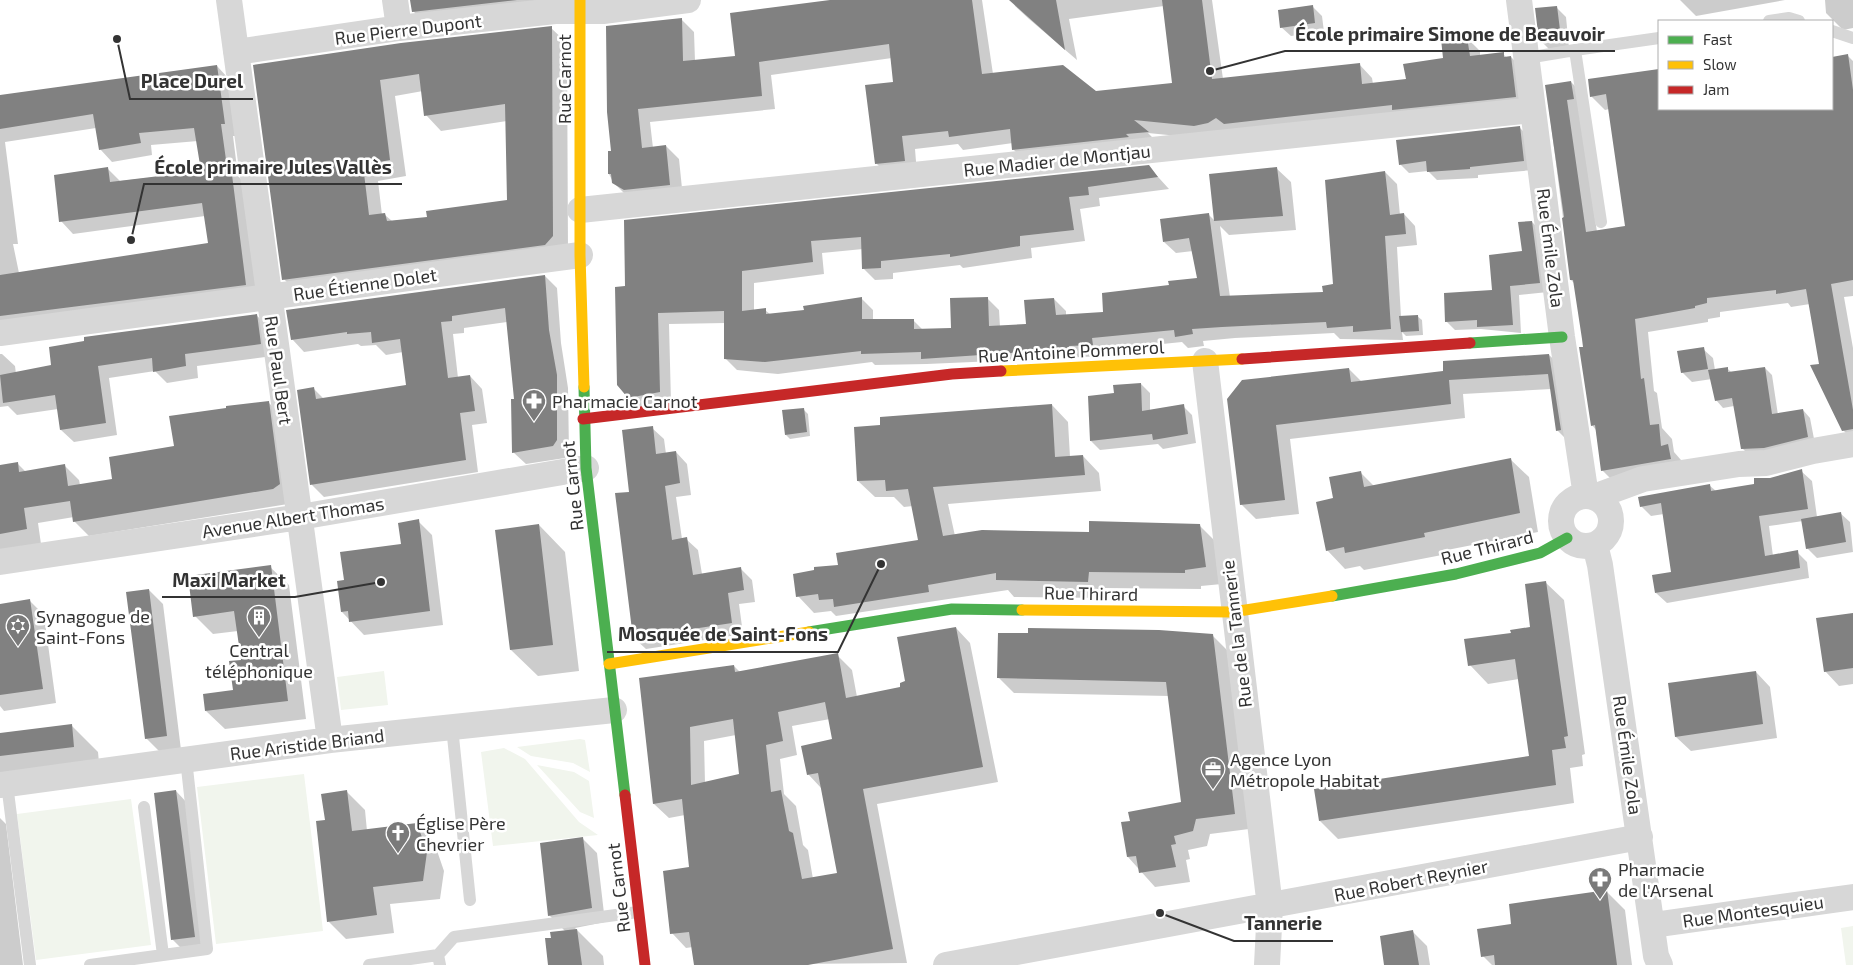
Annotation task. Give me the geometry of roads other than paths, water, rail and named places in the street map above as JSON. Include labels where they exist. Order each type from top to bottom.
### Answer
[{"type":"street","name":"Rue Paul Bert","points":[[228,0],[330,740]]},
{"type":"street","points":[[395,0],[400,28]]},
{"type":"street","name":"Rue Pierre Dupont","points":[[236,52],[400,28],[556,12],[581,6],[603,11],[688,0]]},
{"type":"street","name":"Rue Émile Zola","points":[[1519,0],[1562,337],[1590,497]]},
{"type":"street","name":"Rue Carnot","points":[[581,6],[580,256],[583,419],[586,468],[645,965]]},
{"type":"street","name":"Rue Madier de Montjau","points":[[580,210],[1533,110]]},
{"type":"street","name":"Rue Étienne Dolet","points":[[0,333],[580,256]]},
{"type":"street","name":"Rue Antoine Pommerol","points":[[583,419],[952,374],[1205,361],[1562,337]]},
{"type":"street","name":"Rue de la Tannerie","points":[[1205,361],[1233,612],[1270,907],[1267,965]]},
{"type":"street","points":[[1590,497],[1604,504],[1610,515],[1610,527],[1605,538],[1595,545],[1585,547],[1575,544],[1567,538],[1562,528],[1561,516],[1566,506],[1575,498],[1590,497],[1644,479],[1739,464],[1766,463],[1813,451],[1853,444]]},
{"type":"street","name":"Avenue Albert Thomas","points":[[0,562],[300,516],[586,468]]},
{"type":"street","name":"Rue Thirard","points":[[610,664],[952,609],[1233,612],[1263,609],[1456,574],[1540,553],[1567,538]]},
{"type":"street","name":"Rue Émile Zola","points":[[1595,545],[1600,565],[1656,956],[1660,965]]},
{"type":"street","name":"Rue Aristide Briand","points":[[3,784],[330,740],[614,710]]},
{"type":"street","name":"Rue Robert Reynier","points":[[946,965],[1270,907],[1640,837]]},
{"type":"street","name":"Rue Montesquieu","points":[[1653,925],[1853,897]]},
{"type":"lane","points":[[1776,20],[1789,18],[1795,20]]},
{"type":"lane","points":[[1833,31],[1853,38]]},
{"type":"lane","points":[[1539,56],[1658,38]]},
{"type":"lane","points":[[1575,50],[1601,222]]},
{"type":"lane","points":[[452,727],[470,900]]},
{"type":"lane","points":[[90,965],[207,949],[186,759]]},
{"type":"lane","points":[[3,784],[30,965]]},
{"type":"lane","points":[[144,808],[163,955]]},
{"type":"lane","points":[[369,965],[439,960],[454,937],[638,912]]},
{"type":"place","name":"Place Durel","points":[[117,39]]},
{"type":"place","name":"École primaire Simone de Beauvoir","points":[[1210,71]]},
{"type":"place","name":"École primaire Jules Vallès","points":[[131,240]]},
{"type":"place","name":"Pharmacie Carnot","points":[[534,422]]},
{"type":"place","name":"Mosquée de Saint-Fons","points":[[881,564]]},
{"type":"place","name":"Maxi Market","points":[[381,582]]},
{"type":"place","name":"Central téléphonique","points":[[259,638]]},
{"type":"place","name":"Synagogue de Saint-Fons","points":[[18,647]]},
{"type":"place","name":"Agence Lyon Métropole Habitat","points":[[1213,790]]},
{"type":"place","name":"Église Père Chevrier","points":[[398,854]]},
{"type":"place","name":"Pharmacie de l'Arsenal","points":[[1600,900]]},
{"type":"place","name":"Tannerie","points":[[1160,913]]}]
